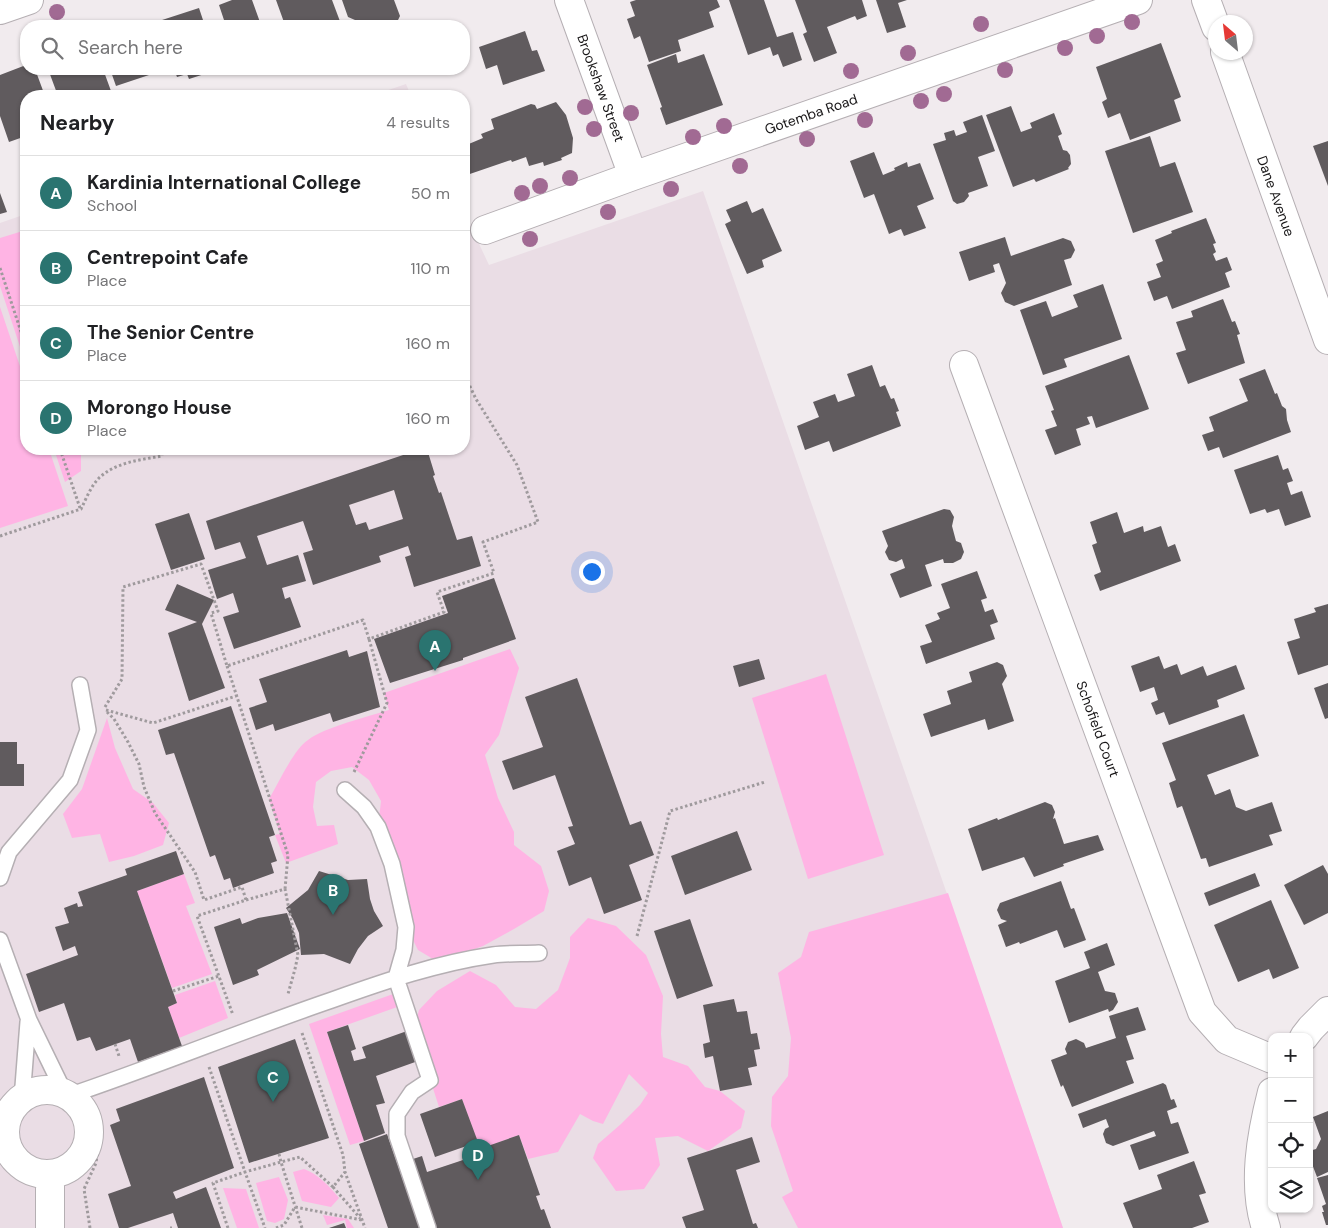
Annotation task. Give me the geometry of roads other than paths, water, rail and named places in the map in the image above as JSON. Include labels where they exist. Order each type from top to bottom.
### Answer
[{"type":"street","points":[[0,10],[29,0]]},
{"type":"street","name":"Brookshaw Street","points":[[569,0],[633,176]]},
{"type":"street","name":"Gotemba Road","points":[[485,230],[633,176],[1138,0]]},
{"type":"street","points":[[1206,0],[1212,15]]},
{"type":"street","name":"Dane Avenue","points":[[1228,60],[1328,340]]},
{"type":"street","name":"Schofield Court","points":[[964,365],[1202,1012],[1227,1040],[1268,1057]]},
{"type":"street","points":[[1307,1033],[1328,1012]]},
{"type":"street","points":[[43,1091],[58,1092],[75,1098],[86,1117],[89,1137],[82,1155],[68,1168],[50,1174],[40,1173],[22,1166],[15,1159],[6,1142],[6,1122],[15,1105],[22,1099],[36,1092],[43,1091]]},
{"type":"street","points":[[1266,1228],[1263,1218],[1259,1175],[1264,1121],[1268,1106]]},
{"type":"street","points":[[50,1174],[50,1228]]},
{"type":"lane","points":[[0,878],[9,852],[70,780],[88,730],[80,685]]},
{"type":"lane","points":[[345,790],[364,807],[378,827],[392,864],[406,927],[404,950],[396,978],[430,1080],[412,1092],[397,1114],[397,1136],[428,1228]]},
{"type":"lane","points":[[0,940],[28,1020],[75,1098],[294,1013],[396,978],[452,963],[495,955],[539,953]]},
{"type":"lane","points":[[22,1099],[28,1020]]},
{"type":"place","name":"Kardinia International College","points":[[435,671]]},
{"type":"place","name":"Centrepoint Cafe","points":[[333,915]]},
{"type":"place","name":"The Senior Centre","points":[[273,1102]]},
{"type":"place","name":"Morongo House","points":[[478,1180]]}]
